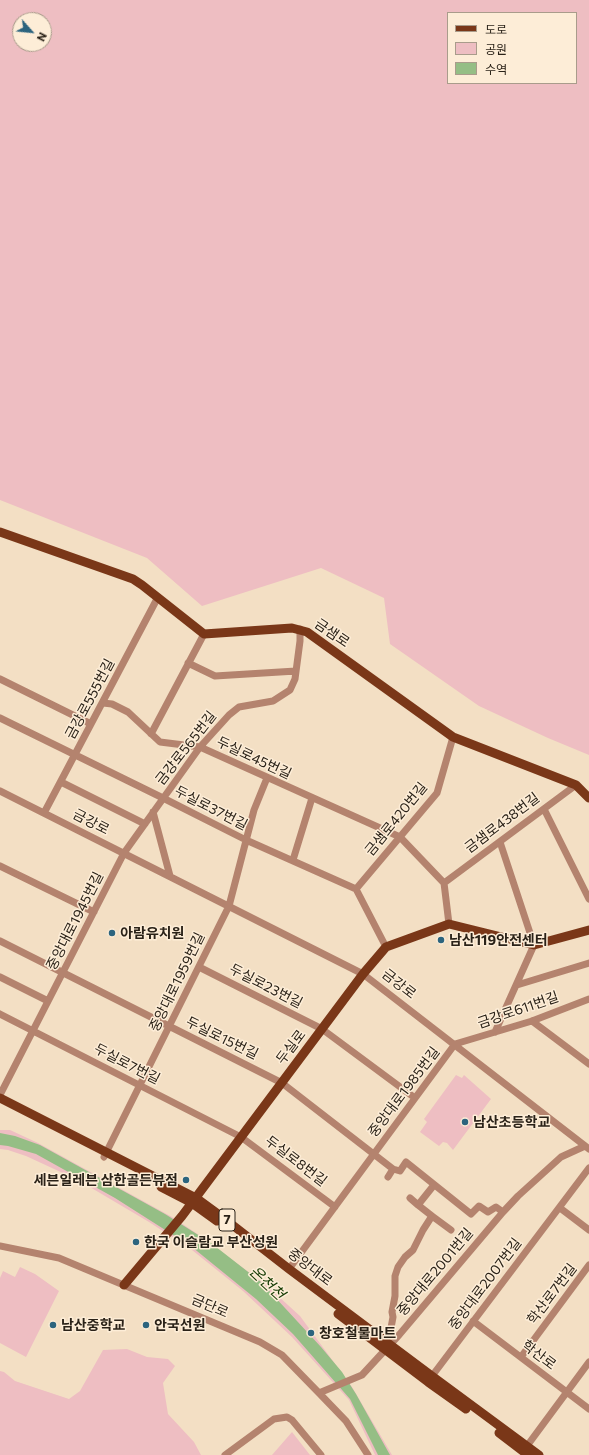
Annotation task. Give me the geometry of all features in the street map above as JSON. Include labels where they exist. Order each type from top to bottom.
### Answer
[{"type":"main road","points":[[0,532],[125,575],[142,584],[204,634]]},
{"type":"main road","name":"금샘로","points":[[204,634],[292,628],[300,629],[307,632],[374,679],[453,737],[576,785],[589,798]]},
{"type":"main road","points":[[386,947],[449,924],[534,945],[589,930]]},
{"type":"main road","name":"두실로","points":[[124,1285],[182,1216],[322,1029],[386,947]]},
{"type":"main road","name":"중앙대로","points":[[0,1097],[105,1155]]},
{"type":"main road","name":"중앙대로","points":[[0,1104],[194,1200],[226,1220],[382,1338],[388,1347]]},
{"type":"main road","name":"중앙대로","points":[[194,1200],[225,1226],[388,1347],[494,1429],[526,1451],[539,1455]]},
{"type":"street","name":"금강로555번길","points":[[44,813],[158,597]]},
{"type":"street","name":"금강로565번길","points":[[124,853],[200,747],[229,715],[239,707],[273,701],[290,690],[295,679],[300,629]]},
{"type":"street","points":[[151,734],[204,634]]},
{"type":"street","points":[[188,663],[215,676],[296,671]]},
{"type":"street","points":[[0,679],[91,724]]},
{"type":"street","name":"두실로45번길","points":[[103,703],[112,704],[128,712],[160,742],[200,747],[400,837],[444,883]]},
{"type":"street","name":"두실로37번길","points":[[0,718],[246,840],[356,889]]},
{"type":"street","name":"금샘로420번길","points":[[356,889],[437,793],[453,737]]},
{"type":"street","name":"중앙대로1959번길","points":[[105,1155],[229,906],[254,810],[267,778]]},
{"type":"street","points":[[61,782],[145,824]]},
{"type":"street","name":"금샘로438번길","points":[[444,883],[576,785]]},
{"type":"street","name":"금강로","points":[[0,791],[364,974],[587,1147]]},
{"type":"street","points":[[293,860],[312,798]]},
{"type":"street","points":[[544,809],[589,899]]},
{"type":"street","points":[[153,812],[170,876]]},
{"type":"street","points":[[496,1032],[534,945],[500,842]]},
{"type":"street","name":"중앙대로1945번길","points":[[0,1097],[124,853]]},
{"type":"street","points":[[0,866],[94,912]]},
{"type":"street","points":[[444,883],[449,924]]},
{"type":"street","points":[[356,889],[386,947]]},
{"type":"street","name":"두실로15번길","points":[[0,941],[169,1027],[282,1082],[373,1154]]},
{"type":"street","points":[[517,984],[589,963]]},
{"type":"street","name":"두실로23번길","points":[[199,967],[322,1029],[415,1098]]},
{"type":"street","points":[[0,977],[48,1001]]},
{"type":"street","name":"금강로611번길","points":[[455,1044],[532,1021],[589,999]]},
{"type":"street","name":"두실로7번길","points":[[0,1014],[241,1137]]},
{"type":"street","points":[[532,1021],[589,1064]]},
{"type":"street","name":"중앙대로1985번길","points":[[289,1269],[455,1044]]},
{"type":"street","name":"두실로8번길","points":[[241,1137],[335,1207]]},
{"type":"street","name":"중앙대로2001번길","points":[[388,1347],[518,1196],[561,1157],[587,1147]]},
{"type":"street","name":"중앙대로1985번길","points":[[373,1154],[394,1169]]},
{"type":"street","points":[[388,1177],[394,1169],[400,1171],[406,1162],[434,1185],[418,1204]]},
{"type":"street","name":"중앙대로2007번길","points":[[430,1379],[589,1168]]},
{"type":"street","name":"중앙대로2001번길","points":[[434,1185],[471,1214],[479,1206],[488,1212],[496,1207],[503,1212]]},
{"type":"street","points":[[410,1198],[451,1230]]},
{"type":"street","points":[[560,1208],[589,1230]]},
{"type":"street","points":[[382,1338],[391,1328],[395,1296],[395,1276],[398,1267],[405,1257],[413,1250],[432,1216]]},
{"type":"street","name":"금단로","points":[[0,1246],[59,1258],[260,1342],[282,1355],[346,1421],[368,1455]]},
{"type":"street","name":"학산로7번길","points":[[521,1357],[589,1265]]},
{"type":"street","name":"학산로","points":[[473,1321],[589,1409]]},
{"type":"street","points":[[319,1393],[362,1375],[388,1347]]},
{"type":"street","points":[[526,1451],[589,1362]]},
{"type":"street","points":[[225,1455],[274,1419],[287,1417],[292,1420],[321,1455]]},
{"type":"green space","points":[[0,0],[589,0],[589,755],[479,706],[390,644],[384,598],[321,568],[202,606],[147,558],[0,500]]},
{"type":"green space","points":[[456,1075],[462,1078],[464,1075],[491,1099],[453,1150],[447,1143],[443,1142],[439,1146],[420,1132],[427,1122],[424,1119]]},
{"type":"green space","name":"온천천","points":[[0,1130],[10,1130],[38,1143],[172,1217],[199,1235],[266,1285],[300,1316],[352,1387],[392,1455],[375,1455],[349,1400],[292,1337],[243,1291],[192,1250],[149,1222],[78,1180],[26,1156],[0,1149]]},
{"type":"green space","points":[[20,1267],[35,1274],[59,1291],[26,1357],[0,1343],[0,1278],[3,1271],[15,1277]]},
{"type":"green space","points":[[127,1349],[147,1357],[168,1359],[175,1366],[163,1383],[168,1414],[194,1442],[201,1455],[0,1455],[0,1371],[4,1372],[15,1381],[69,1399],[80,1391],[103,1350]]},
{"type":"green space","points":[[292,1432],[310,1455],[272,1455]]},
{"type":"water","name":"온천천","points":[[0,1133],[15,1136],[40,1145],[165,1214],[211,1243],[261,1282],[342,1372],[390,1455],[378,1455],[350,1399],[293,1334],[256,1299],[192,1247],[115,1198],[36,1154],[0,1145]]},
{"type":"place","name":"아람유치원","points":[[112,933]]},
{"type":"place","name":"남산119안전센터","points":[[441,940]]},
{"type":"place","name":"남산초등학교","points":[[465,1122]]},
{"type":"place","name":"세븐일레븐 삼한골든뷰점","points":[[186,1180]]},
{"type":"place","name":"한국 이슬람교 부산성원","points":[[136,1242]]},
{"type":"place","name":"남산중학교","points":[[53,1325]]},
{"type":"place","name":"안국선원","points":[[146,1325]]},
{"type":"place","name":"창호철물마트","points":[[311,1333]]}]
